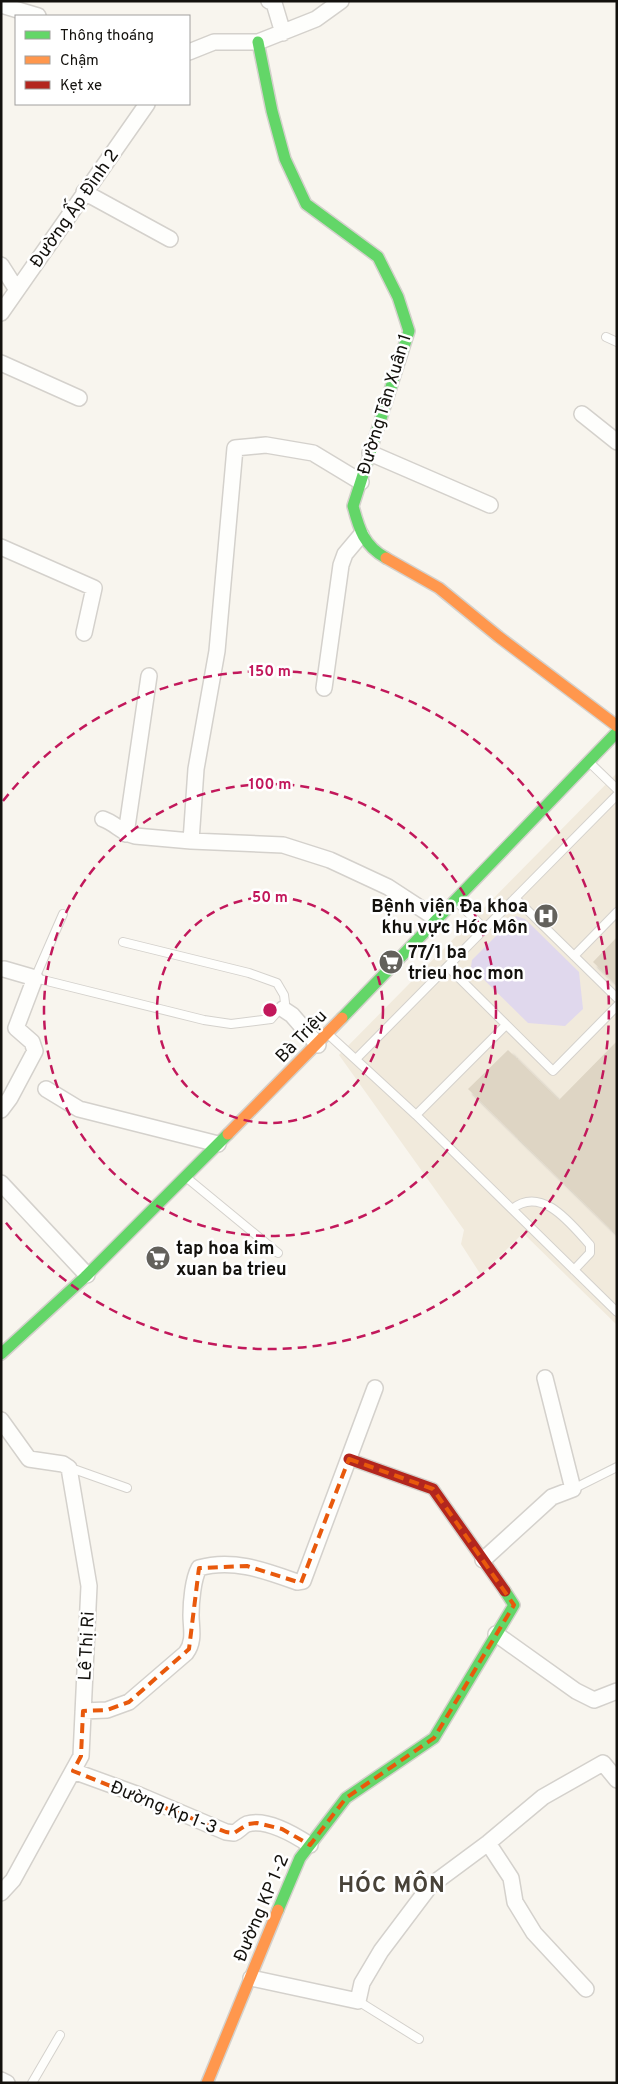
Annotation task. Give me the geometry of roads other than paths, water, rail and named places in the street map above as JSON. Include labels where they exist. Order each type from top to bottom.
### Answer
[{"type":"street","points":[[269,1],[274,3],[283,32]]},
{"type":"street","points":[[190,52],[214,42],[258,42],[316,19],[341,1]]},
{"type":"street","points":[[11,5],[36,15]]},
{"type":"street","name":"Đường Tân Xuân 1","points":[[258,42],[272,111],[285,159],[306,204],[378,257],[398,297],[409,331],[353,506],[361,535],[378,554],[439,588],[499,637],[617,726]]},
{"type":"street","name":"Đường Ấp Đình 2","points":[[1,312],[146,105]]},
{"type":"street","points":[[84,192],[170,238]]},
{"type":"street","points":[[1,265],[17,290]]},
{"type":"street","points":[[1,364],[78,398]]},
{"type":"street","points":[[582,414],[617,442]]},
{"type":"street","points":[[190,841],[196,769],[217,650],[235,448],[266,445],[313,453],[361,482]]},
{"type":"street","points":[[370,453],[490,505]]},
{"type":"street","points":[[324,688],[341,564],[345,554],[361,535]]},
{"type":"street","points":[[1,547],[94,588],[84,633]]},
{"type":"street","points":[[126,834],[149,676]]},
{"type":"street","name":"Bà Triệu","points":[[1,1354],[87,1275],[318,1045],[617,732]]},
{"type":"street","points":[[103,819],[111,822],[126,834],[190,841],[283,845],[330,860],[388,887],[437,919]]},
{"type":"street","points":[[1,1110],[10,1098],[35,1051],[32,1042],[16,1028],[35,978],[4,969]]},
{"type":"street","points":[[283,1008],[292,1015],[318,1045]]},
{"type":"street","points":[[46,1089],[79,1109],[218,1144]]},
{"type":"street","points":[[1,1183],[87,1275]]},
{"type":"street","points":[[349,1459],[433,1489],[483,1560],[552,1497],[572,1489],[545,1378]]},
{"type":"street","points":[[83,1711],[107,1710],[129,1702],[186,1653],[191,1645],[191,1613],[197,1575],[200,1568],[217,1565],[247,1566],[297,1582],[303,1581],[375,1388]]},
{"type":"street","points":[[1,1420],[29,1459],[66,1466]]},
{"type":"street","name":"Lê Thị Ri","points":[[1,1893],[13,1880],[81,1756],[89,1586],[69,1468],[66,1466]]},
{"type":"street","name":"Đường KP 1-2","points":[[208,2083],[300,1858],[346,1798],[434,1738],[514,1605],[483,1560]]},
{"type":"street","points":[[496,1634],[576,1691],[594,1700],[617,1691]]},
{"type":"street","points":[[251,1978],[358,2001],[362,1983],[381,1951],[430,1886],[488,1843],[543,1797],[603,1763],[617,1780]]},
{"type":"street","name":"Đường Kp 1-3","points":[[73,1771],[139,1795],[226,1832],[234,1833],[248,1824],[257,1823],[282,1829],[310,1845]]},
{"type":"street","points":[[488,1843],[511,1878],[515,1902],[534,1933],[586,1989]]},
{"type":"street","points":[[1,2080],[7,2083]]},
{"type":"lane","points":[[606,337],[617,342]]},
{"type":"lane","points":[[588,762],[617,789]]},
{"type":"lane","points":[[356,1059],[617,795]]},
{"type":"lane","points":[[515,898],[617,998]]},
{"type":"lane","points":[[455,900],[485,929]]},
{"type":"lane","points":[[574,956],[617,912]]},
{"type":"lane","points":[[63,914],[35,978],[204,1020],[230,1024],[271,1020],[283,1008],[286,1001],[277,983],[249,973],[123,942]]},
{"type":"lane","points":[[448,967],[553,1071],[617,1006]]},
{"type":"lane","points":[[416,1115],[506,1024]]},
{"type":"lane","points":[[328,1034],[416,1115],[617,1312]]},
{"type":"lane","points":[[186,1177],[278,1253]]},
{"type":"lane","points":[[512,1209],[518,1204],[533,1200],[548,1204],[554,1209],[590,1245],[590,1253],[574,1270]]},
{"type":"lane","points":[[66,1466],[127,1488]]},
{"type":"lane","points":[[572,1489],[617,1467]]},
{"type":"lane","points":[[358,2001],[418,2039]]},
{"type":"lane","points":[[32,2083],[60,2035]]},
{"type":"place","name":"Bệnh viện Đa khoa khu vực Hóc Môn","points":[[546,916]]},
{"type":"place","name":"77/1 ba trieu hoc mon","points":[[391,962]]},
{"type":"place","name":"tap hoa kim xuan ba trieu","points":[[158,1258]]},
{"type":"district","name":"HÓC MÔN","points":[[392,1884]]}]
